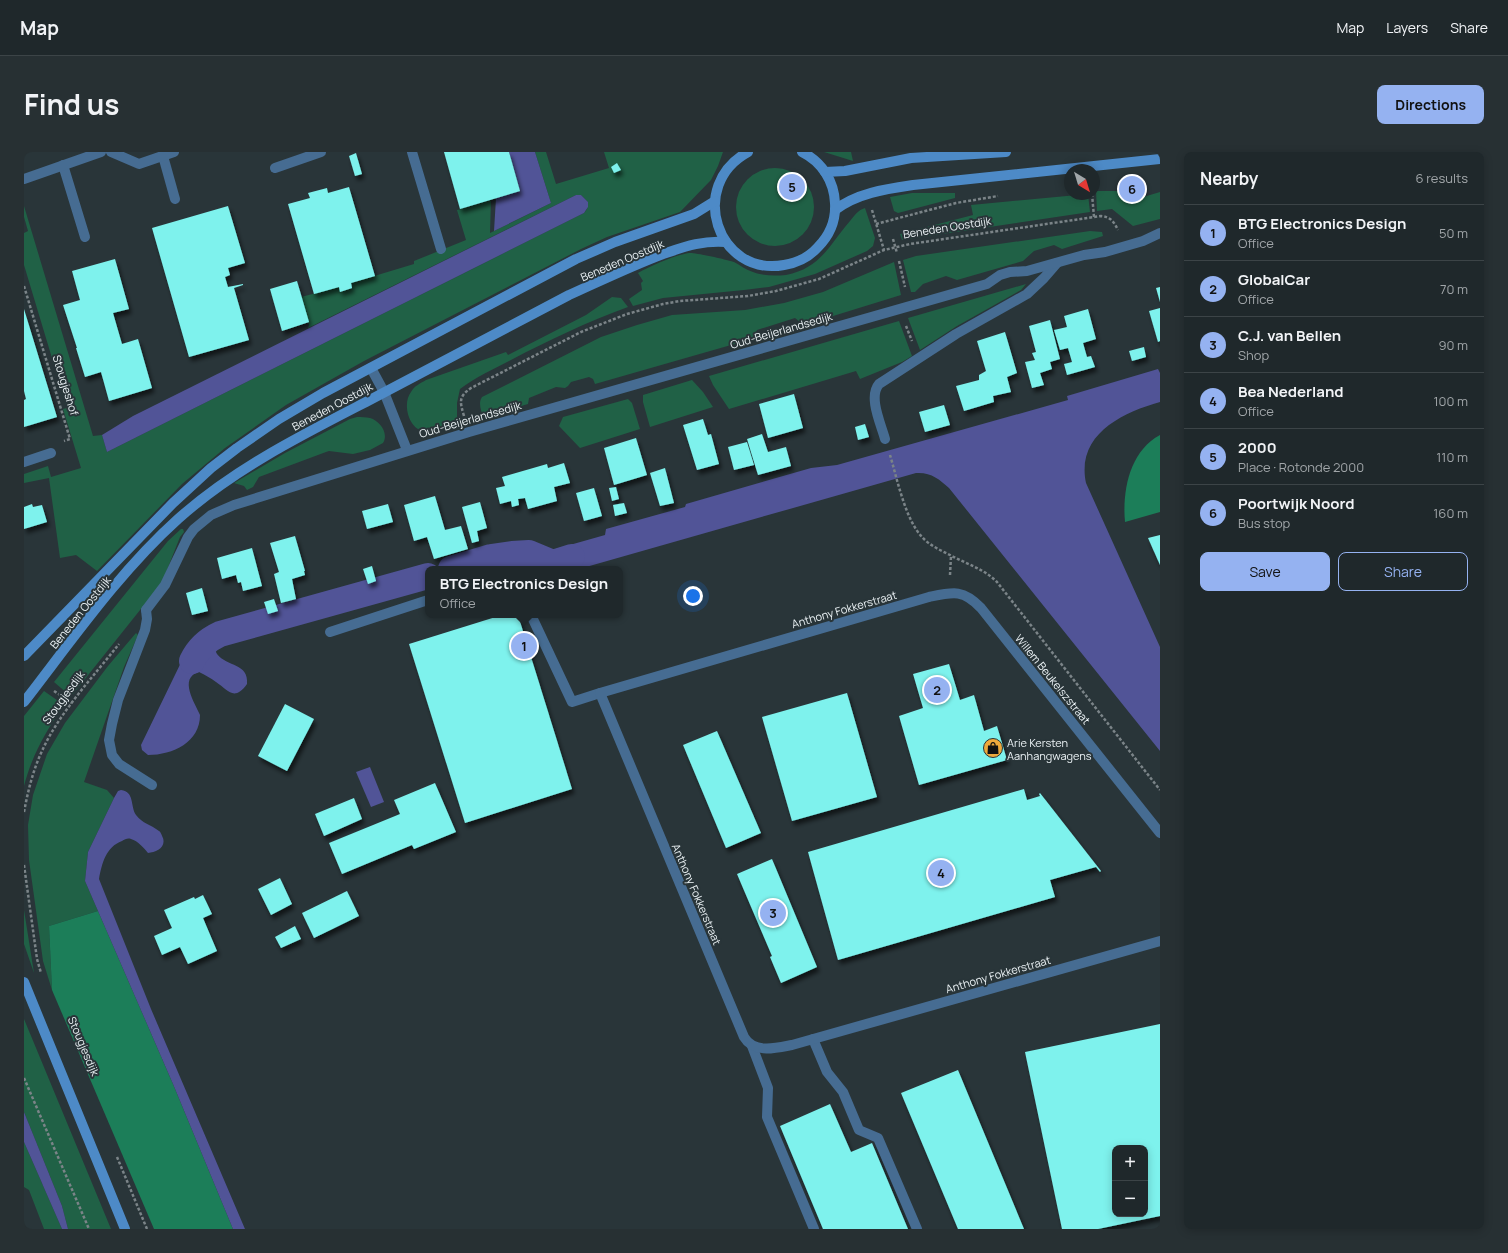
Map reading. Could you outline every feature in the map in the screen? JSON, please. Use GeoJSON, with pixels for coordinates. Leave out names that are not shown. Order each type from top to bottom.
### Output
{"type":"FeatureCollection","features":[{"type":"Feature","properties":{"kind":"main road"},"geometry":{"type":"LineString","coordinates":[[744,153],[735,160],[723,175],[718,186],[715,201],[717,222],[720,232],[726,242],[737,253],[757,264],[772,266],[788,265],[809,256],[820,245],[832,225],[835,210],[834,192],[831,184],[825,172],[816,161],[802,152]]}},
{"type":"Feature","properties":{"kind":"main road"},"geometry":{"type":"LineString","coordinates":[[825,172],[845,171],[911,158],[1006,152]]}},
{"type":"Feature","properties":{"kind":"main road"},"geometry":{"type":"LineString","coordinates":[[835,210],[844,203],[859,197],[913,185],[1160,159]]}},
{"type":"Feature","properties":{"kind":"main road","name":"Beneden Oostdijk"},"geometry":{"type":"LineString","coordinates":[[24,656],[159,517],[211,468],[237,448],[280,419],[371,368],[583,256],[615,242],[694,214],[715,201]]}},
{"type":"Feature","properties":{"kind":"main road","name":"Beneden Oostdijk"},"geometry":{"type":"LineString","coordinates":[[24,702],[75,636],[128,572],[179,518],[244,468],[384,392],[569,295],[652,258],[696,243],[714,241],[726,242]]}},
{"type":"Feature","properties":{"kind":"main road"},"geometry":{"type":"LineString","coordinates":[[25,982],[125,1229]]}},
{"type":"Feature","properties":{"kind":"street"},"geometry":{"type":"LineString","coordinates":[[24,179],[101,152]]}},
{"type":"Feature","properties":{"kind":"street"},"geometry":{"type":"LineString","coordinates":[[111,152],[139,164],[174,152]]}},
{"type":"Feature","properties":{"kind":"street"},"geometry":{"type":"LineString","coordinates":[[275,168],[322,152]]}},
{"type":"Feature","properties":{"kind":"street"},"geometry":{"type":"LineString","coordinates":[[412,152],[441,249]]}},
{"type":"Feature","properties":{"kind":"street"},"geometry":{"type":"LineString","coordinates":[[163,156],[175,198]]}},
{"type":"Feature","properties":{"kind":"street"},"geometry":{"type":"LineString","coordinates":[[63,165],[84,237]]}},
{"type":"Feature","properties":{"kind":"street","name":"Oud-Beijerlandsedijk"},"geometry":{"type":"LineString","coordinates":[[152,785],[120,764],[112,754],[109,740],[112,724],[118,700],[146,630],[146,610],[165,585],[188,537],[194,529],[212,515],[246,501],[407,450],[987,284],[1000,275],[1010,272],[1027,271],[1084,255],[1105,252],[1143,241],[1160,233]]}},
{"type":"Feature","properties":{"kind":"street"},"geometry":{"type":"LineString","coordinates":[[885,439],[875,405],[874,394],[879,384],[956,334],[1027,294],[1044,278],[1057,262]]}},
{"type":"Feature","properties":{"kind":"street"},"geometry":{"type":"LineString","coordinates":[[371,368],[384,392],[407,450]]}},
{"type":"Feature","properties":{"kind":"street"},"geometry":{"type":"LineString","coordinates":[[24,462],[51,453]]}},
{"type":"Feature","properties":{"kind":"street","name":"Anthony Fokkerstraat"},"geometry":{"type":"LineString","coordinates":[[948,593],[929,597],[600,693],[744,1037],[752,1046],[776,1048],[813,1039],[1160,941]]}},
{"type":"Feature","properties":{"kind":"street","name":"Willem Beukelszstraat"},"geometry":{"type":"LineString","coordinates":[[948,593],[958,593],[966,596],[981,608],[1160,833]]}},
{"type":"Feature","properties":{"kind":"street"},"geometry":{"type":"LineString","coordinates":[[330,632],[425,601]]}},
{"type":"Feature","properties":{"kind":"street"},"geometry":{"type":"LineString","coordinates":[[532,618],[572,702],[600,693]]}},
{"type":"Feature","properties":{"kind":"street"},"geometry":{"type":"LineString","coordinates":[[813,1039],[827,1072],[843,1092],[859,1130],[878,1138],[917,1229]]}},
{"type":"Feature","properties":{"kind":"street"},"geometry":{"type":"LineString","coordinates":[[752,1046],[768,1088],[767,1117],[814,1229]]}},
{"type":"Feature","properties":{"kind":"path"},"geometry":{"type":"LineString","coordinates":[[876,224],[956,203],[1005,195]]}},
{"type":"Feature","properties":{"kind":"path"},"geometry":{"type":"LineString","coordinates":[[1093,200],[1094,217]]}},
{"type":"Feature","properties":{"kind":"path"},"geometry":{"type":"LineString","coordinates":[[872,209],[884,250]]}},
{"type":"Feature","properties":{"kind":"path","name":"Beneden Oostdijk"},"geometry":{"type":"LineString","coordinates":[[469,432],[461,405],[462,397],[465,393],[481,383],[594,326],[627,314],[663,304],[748,296],[797,286],[819,279],[884,250],[1094,217],[1105,216],[1112,220],[1120,234],[1123,247]]}},
{"type":"Feature","properties":{"kind":"path"},"geometry":{"type":"LineString","coordinates":[[893,239],[897,253]]}},
{"type":"Feature","properties":{"kind":"path"},"geometry":{"type":"LineString","coordinates":[[899,261],[905,287]]}},
{"type":"Feature","properties":{"kind":"path","name":"Stougjeshof"},"geometry":{"type":"LineString","coordinates":[[24,286],[70,439],[55,444],[51,453]]}},
{"type":"Feature","properties":{"kind":"path"},"geometry":{"type":"LineString","coordinates":[[905,325],[913,344]]}},
{"type":"Feature","properties":{"kind":"path","name":"Willem Beukelszstraat"},"geometry":{"type":"LineString","coordinates":[[885,439],[912,522],[918,532],[928,542],[951,556],[982,569],[997,582],[1160,790]]}},
{"type":"Feature","properties":{"kind":"path","name":"Stougjesdijk"},"geometry":{"type":"LineString","coordinates":[[24,812],[34,769],[42,749],[72,703],[122,641]]}},
{"type":"Feature","properties":{"kind":"path"},"geometry":{"type":"LineString","coordinates":[[24,865],[37,959],[42,975]]}},
{"type":"Feature","properties":{"kind":"path"},"geometry":{"type":"LineString","coordinates":[[24,1078],[89,1229]]}},
{"type":"Feature","properties":{"kind":"path"},"geometry":{"type":"LineString","coordinates":[[116,1155],[147,1229]]}},
{"type":"Feature","properties":{"kind":"green space"},"geometry":{"type":"Polygon","coordinates":[[[535,152],[546,152],[556,184],[609,168],[604,152],[723,152],[711,180],[680,212],[607,237],[581,249],[364,361],[286,405],[225,448],[182,484],[97,571],[76,555],[60,558],[49,478],[24,483],[24,474],[48,466],[51,477],[81,468],[63,409],[67,408],[24,265],[24,233],[28,231],[24,217],[24,206],[93,436],[102,435],[107,452],[584,213],[587,209],[588,202],[581,195],[576,195],[308,328],[309,325],[301,297],[339,287],[341,292],[352,288],[351,283],[414,264],[414,261],[466,240],[457,210],[491,200],[490,233],[551,203],[535,152]]]}},
{"type":"Feature","properties":{"kind":"green space"},"geometry":{"type":"Polygon","coordinates":[[[824,152],[851,152],[853,161],[824,152]]]}},
{"type":"Feature","properties":{"kind":"green space"},"geometry":{"type":"Polygon","coordinates":[[[775,168],[790,171],[803,179],[811,192],[814,207],[811,222],[803,235],[790,243],[775,246],[760,243],[747,235],[739,222],[736,207],[739,192],[747,179],[760,171],[775,168]]]}},
{"type":"Feature","properties":{"kind":"green space"},"geometry":{"type":"Polygon","coordinates":[[[1100,191],[1128,191],[1140,198],[1160,192],[1160,219],[1133,226],[1112,209],[1097,211],[1096,200],[1100,200],[1100,191]]]}},
{"type":"Feature","properties":{"kind":"green space"},"geometry":{"type":"Polygon","coordinates":[[[912,193],[955,193],[955,198],[898,213],[894,211],[890,197],[912,193]]]}},
{"type":"Feature","properties":{"kind":"green space"},"geometry":{"type":"Polygon","coordinates":[[[1064,196],[1064,200],[1089,200],[1090,212],[902,240],[900,234],[973,215],[971,205],[1064,196]]]}},
{"type":"Feature","properties":{"kind":"green space"},"geometry":{"type":"Polygon","coordinates":[[[865,208],[875,238],[873,246],[867,251],[815,274],[769,287],[663,298],[633,306],[629,299],[642,290],[641,283],[643,281],[638,273],[663,261],[689,253],[734,262],[748,270],[761,274],[786,275],[798,272],[816,261],[830,247],[855,215],[860,210],[865,208]]]}},
{"type":"Feature","properties":{"kind":"green space"},"geometry":{"type":"Polygon","coordinates":[[[1090,231],[1102,232],[1103,236],[1062,249],[1054,245],[1034,251],[1023,261],[957,280],[946,276],[923,284],[915,292],[911,292],[903,260],[916,256],[1090,231]]]}},
{"type":"Feature","properties":{"kind":"green space"},"geometry":{"type":"Polygon","coordinates":[[[894,262],[901,295],[804,325],[795,318],[757,330],[752,339],[595,384],[593,379],[589,377],[571,382],[565,388],[556,387],[529,398],[528,404],[483,417],[480,404],[482,397],[601,337],[672,315],[745,310],[784,303],[823,292],[894,262]]]}},
{"type":"Feature","properties":{"kind":"green space"},"geometry":{"type":"Polygon","coordinates":[[[1026,284],[1021,290],[957,326],[920,350],[908,318],[1026,284]]]}},
{"type":"Feature","properties":{"kind":"green space"},"geometry":{"type":"Polygon","coordinates":[[[612,297],[621,298],[628,307],[583,325],[540,345],[485,373],[460,389],[457,403],[457,422],[454,425],[436,431],[423,431],[417,428],[409,418],[407,411],[408,398],[416,386],[426,380],[506,352],[508,355],[586,315],[612,297]]]}},
{"type":"Feature","properties":{"kind":"green space"},"geometry":{"type":"Polygon","coordinates":[[[899,321],[912,356],[902,362],[860,379],[856,371],[729,409],[713,385],[709,376],[899,321]]]}},
{"type":"Feature","properties":{"kind":"green space"},"geometry":{"type":"Polygon","coordinates":[[[692,380],[703,392],[713,407],[650,427],[643,402],[643,395],[692,380]]]}},
{"type":"Feature","properties":{"kind":"green space"},"geometry":{"type":"Polygon","coordinates":[[[628,399],[632,403],[640,429],[580,448],[559,426],[563,417],[628,399]]]}},
{"type":"Feature","properties":{"kind":"green space"},"geometry":{"type":"Polygon","coordinates":[[[357,417],[370,418],[380,425],[385,435],[383,443],[370,450],[353,454],[329,451],[326,452],[259,477],[253,487],[247,490],[244,486],[234,483],[285,453],[350,419],[357,417]]]}},
{"type":"Feature","properties":{"kind":"green space"},"geometry":{"type":"Polygon","coordinates":[[[1160,435],[1160,512],[1125,522],[1125,497],[1130,472],[1141,451],[1160,435]]]}},
{"type":"Feature","properties":{"kind":"green space"},"geometry":{"type":"Polygon","coordinates":[[[181,529],[183,529],[184,532],[180,537],[163,580],[73,694],[68,694],[54,682],[168,541],[181,529]]]}},
{"type":"Feature","properties":{"kind":"green space"},"geometry":{"type":"Polygon","coordinates":[[[136,633],[138,635],[124,667],[84,782],[107,790],[114,798],[88,852],[85,881],[98,911],[49,926],[52,990],[43,961],[29,860],[28,825],[33,795],[47,754],[65,723],[108,666],[136,633]]]}},
{"type":"Feature","properties":{"kind":"green space"},"geometry":{"type":"Polygon","coordinates":[[[44,691],[64,705],[40,744],[31,764],[24,786],[24,716],[44,691]]]}},
{"type":"Feature","properties":{"kind":"green space"},"geometry":{"type":"Polygon","coordinates":[[[24,910],[34,973],[24,944],[24,910]]]}},
{"type":"Feature","properties":{"kind":"green space"},"geometry":{"type":"Polygon","coordinates":[[[98,911],[173,1084],[233,1229],[154,1229],[52,990],[49,926],[98,911]]]}},
{"type":"Feature","properties":{"kind":"green space"},"geometry":{"type":"Polygon","coordinates":[[[24,1019],[111,1229],[68,1229],[62,1206],[24,1112],[24,1019]]]}},
{"type":"Feature","properties":{"kind":"green space"},"geometry":{"type":"Polygon","coordinates":[[[24,1142],[62,1229],[44,1229],[29,1190],[24,1187],[24,1142]]]}},
{"type":"Feature","properties":{"kind":"water"},"geometry":{"type":"Polygon","coordinates":[[[509,152],[535,152],[551,203],[494,231],[496,198],[520,191],[509,152]]]}},
{"type":"Feature","properties":{"kind":"water"},"geometry":{"type":"Polygon","coordinates":[[[576,195],[581,195],[588,202],[588,207],[584,213],[107,452],[102,435],[133,416],[576,195]]]}},
{"type":"Feature","properties":{"kind":"water"},"geometry":{"type":"Polygon","coordinates":[[[1158,369],[1160,373],[1160,402],[1131,413],[1117,420],[1105,429],[1095,439],[1088,452],[1085,466],[1086,483],[1160,647],[1160,751],[949,488],[938,479],[930,475],[916,473],[590,566],[542,566],[538,554],[605,535],[606,529],[685,507],[686,504],[811,468],[837,465],[1068,400],[1067,396],[1158,369]]]}},
{"type":"Feature","properties":{"kind":"water"},"geometry":{"type":"Polygon","coordinates":[[[215,632],[217,654],[221,658],[245,672],[247,684],[238,692],[231,693],[212,679],[199,672],[193,675],[189,685],[190,691],[200,715],[199,724],[195,733],[190,740],[183,745],[167,753],[148,755],[142,750],[141,745],[189,646],[197,638],[215,632]]]}},
{"type":"Feature","properties":{"kind":"water"},"geometry":{"type":"Polygon","coordinates":[[[370,767],[384,802],[371,807],[356,772],[370,767]]]}},
{"type":"Feature","properties":{"kind":"water"},"geometry":{"type":"Polygon","coordinates":[[[121,790],[128,793],[130,796],[136,815],[160,832],[164,841],[160,849],[148,853],[134,840],[125,839],[108,851],[99,879],[151,1009],[245,1229],[233,1229],[173,1084],[85,881],[88,852],[114,798],[118,791],[121,790]]]}},
{"type":"Feature","properties":{"kind":"water"},"geometry":{"type":"Polygon","coordinates":[[[24,1112],[62,1206],[68,1229],[62,1229],[24,1142],[24,1112]]]}},
{"type":"Feature","properties":{"kind":"building"},"geometry":{"type":"Polygon","coordinates":[[[444,152],[509,152],[520,191],[460,209],[444,152]]]}},
{"type":"Feature","properties":{"kind":"building"},"geometry":{"type":"Polygon","coordinates":[[[356,153],[362,174],[355,176],[349,156],[356,153]]]}},
{"type":"Feature","properties":{"kind":"building"},"geometry":{"type":"Polygon","coordinates":[[[617,163],[621,170],[614,173],[611,167],[617,163]]]}},
{"type":"Feature","properties":{"kind":"building"},"geometry":{"type":"Polygon","coordinates":[[[349,187],[375,276],[351,283],[352,288],[340,292],[339,287],[314,294],[288,204],[310,198],[308,193],[327,188],[328,193],[349,187]]]}},
{"type":"Feature","properties":{"kind":"building"},"geometry":{"type":"Polygon","coordinates":[[[228,206],[245,263],[228,268],[230,275],[225,277],[228,287],[243,284],[234,288],[249,340],[189,357],[152,228],[228,206]]]}},
{"type":"Feature","properties":{"kind":"building"},"geometry":{"type":"Polygon","coordinates":[[[115,259],[129,309],[113,313],[122,344],[138,339],[152,388],[109,401],[101,372],[85,377],[63,305],[80,300],[72,271],[115,259]]]}},
{"type":"Feature","properties":{"kind":"building"},"geometry":{"type":"Polygon","coordinates":[[[297,281],[309,322],[282,331],[270,289],[297,281]]]}},
{"type":"Feature","properties":{"kind":"building"},"geometry":{"type":"Polygon","coordinates":[[[1160,287],[1160,302],[1156,288],[1160,287]]]}},
{"type":"Feature","properties":{"kind":"building"},"geometry":{"type":"Polygon","coordinates":[[[1160,308],[1160,341],[1158,342],[1149,311],[1160,308]]]}},
{"type":"Feature","properties":{"kind":"building"},"geometry":{"type":"Polygon","coordinates":[[[24,309],[57,417],[24,427],[24,400],[26,399],[24,391],[24,309]]]}},
{"type":"Feature","properties":{"kind":"building"},"geometry":{"type":"Polygon","coordinates":[[[1088,309],[1096,339],[1083,343],[1087,357],[1091,356],[1095,367],[1067,375],[1064,364],[1072,362],[1068,348],[1060,350],[1054,330],[1067,327],[1064,316],[1088,309]]]}},
{"type":"Feature","properties":{"kind":"building"},"geometry":{"type":"Polygon","coordinates":[[[1050,320],[1060,359],[1050,362],[1052,369],[1040,373],[1044,385],[1032,388],[1025,362],[1035,360],[1032,353],[1036,352],[1029,326],[1050,320]]]}},
{"type":"Feature","properties":{"kind":"building"},"geometry":{"type":"Polygon","coordinates":[[[1005,332],[1017,373],[1007,377],[1011,392],[993,396],[994,402],[964,411],[956,386],[979,380],[979,375],[986,371],[977,341],[1005,332]]]}},
{"type":"Feature","properties":{"kind":"building"},"geometry":{"type":"Polygon","coordinates":[[[1144,347],[1146,357],[1132,361],[1129,351],[1144,347]]]}},
{"type":"Feature","properties":{"kind":"building"},"geometry":{"type":"Polygon","coordinates":[[[794,394],[803,428],[768,438],[759,404],[794,394]]]}},
{"type":"Feature","properties":{"kind":"building"},"geometry":{"type":"Polygon","coordinates":[[[944,405],[950,425],[925,432],[919,412],[944,405]]]}},
{"type":"Feature","properties":{"kind":"building"},"geometry":{"type":"Polygon","coordinates":[[[703,419],[708,435],[711,434],[719,464],[697,470],[683,425],[703,419]]]}},
{"type":"Feature","properties":{"kind":"building"},"geometry":{"type":"Polygon","coordinates":[[[865,424],[869,437],[858,440],[855,427],[865,424]]]}},
{"type":"Feature","properties":{"kind":"building"},"geometry":{"type":"Polygon","coordinates":[[[762,434],[768,452],[786,447],[791,466],[758,475],[747,439],[762,434]]]}},
{"type":"Feature","properties":{"kind":"building"},"geometry":{"type":"Polygon","coordinates":[[[636,438],[647,475],[614,485],[604,448],[636,438]]]}},
{"type":"Feature","properties":{"kind":"building"},"geometry":{"type":"Polygon","coordinates":[[[747,442],[754,465],[734,470],[728,447],[747,442]]]}},
{"type":"Feature","properties":{"kind":"building"},"geometry":{"type":"Polygon","coordinates":[[[564,463],[570,483],[554,487],[557,501],[528,509],[525,498],[518,499],[519,505],[512,507],[511,501],[500,504],[496,488],[505,486],[502,477],[547,464],[548,468],[564,463]]]}},
{"type":"Feature","properties":{"kind":"building"},"geometry":{"type":"Polygon","coordinates":[[[665,468],[674,503],[660,506],[650,473],[665,468]]]}},
{"type":"Feature","properties":{"kind":"building"},"geometry":{"type":"Polygon","coordinates":[[[616,487],[619,499],[612,501],[609,488],[616,487]]]}},
{"type":"Feature","properties":{"kind":"building"},"geometry":{"type":"Polygon","coordinates":[[[594,488],[602,516],[584,521],[576,493],[594,488]]]}},
{"type":"Feature","properties":{"kind":"building"},"geometry":{"type":"Polygon","coordinates":[[[435,496],[445,530],[461,526],[468,549],[434,559],[427,537],[414,541],[404,505],[435,496]]]}},
{"type":"Feature","properties":{"kind":"building"},"geometry":{"type":"Polygon","coordinates":[[[480,502],[487,528],[477,531],[479,541],[472,543],[462,507],[480,502]]]}},
{"type":"Feature","properties":{"kind":"building"},"geometry":{"type":"Polygon","coordinates":[[[624,503],[627,513],[615,516],[613,505],[624,503]]]}},
{"type":"Feature","properties":{"kind":"building"},"geometry":{"type":"Polygon","coordinates":[[[32,504],[33,507],[42,505],[47,522],[24,529],[24,507],[32,504]]]}},
{"type":"Feature","properties":{"kind":"building"},"geometry":{"type":"Polygon","coordinates":[[[388,504],[393,522],[367,529],[362,511],[388,504]]]}},
{"type":"Feature","properties":{"kind":"building"},"geometry":{"type":"Polygon","coordinates":[[[1160,535],[1160,565],[1148,538],[1160,535]]]}},
{"type":"Feature","properties":{"kind":"building"},"geometry":{"type":"Polygon","coordinates":[[[295,536],[305,575],[292,579],[296,599],[281,603],[274,574],[279,572],[270,543],[295,536]]]}},
{"type":"Feature","properties":{"kind":"building"},"geometry":{"type":"Polygon","coordinates":[[[252,548],[262,586],[243,591],[241,582],[238,583],[236,575],[222,579],[217,558],[252,548]]]}},
{"type":"Feature","properties":{"kind":"building"},"geometry":{"type":"Polygon","coordinates":[[[372,566],[376,581],[368,584],[363,569],[372,566]]]}},
{"type":"Feature","properties":{"kind":"building"},"geometry":{"type":"Polygon","coordinates":[[[202,588],[208,611],[192,615],[186,593],[202,588]]]}},
{"type":"Feature","properties":{"kind":"building"},"geometry":{"type":"Polygon","coordinates":[[[274,599],[278,611],[268,614],[264,602],[274,599]]]}},
{"type":"Feature","properties":{"kind":"building"},"geometry":{"type":"Polygon","coordinates":[[[492,618],[519,618],[572,789],[465,823],[409,644],[492,618]]]}},
{"type":"Feature","properties":{"kind":"building"},"geometry":{"type":"Polygon","coordinates":[[[949,664],[960,700],[974,695],[984,731],[997,726],[1007,760],[919,785],[899,716],[923,708],[913,674],[949,664]]]}},
{"type":"Feature","properties":{"kind":"building"},"geometry":{"type":"Polygon","coordinates":[[[847,693],[877,797],[792,821],[762,717],[847,693]]]}},
{"type":"Feature","properties":{"kind":"building"},"geometry":{"type":"Polygon","coordinates":[[[285,704],[314,719],[287,771],[258,756],[285,704]]]}},
{"type":"Feature","properties":{"kind":"building"},"geometry":{"type":"Polygon","coordinates":[[[717,731],[761,833],[726,848],[683,745],[717,731]]]}},
{"type":"Feature","properties":{"kind":"building"},"geometry":{"type":"Polygon","coordinates":[[[435,783],[456,832],[414,849],[412,845],[342,874],[329,843],[400,814],[394,800],[435,783]]]}},
{"type":"Feature","properties":{"kind":"building"},"geometry":{"type":"Polygon","coordinates":[[[1024,789],[1027,800],[1040,796],[1040,793],[1101,871],[1100,872],[1096,867],[1050,880],[1055,897],[838,960],[808,852],[1024,789]]]}},
{"type":"Feature","properties":{"kind":"building"},"geometry":{"type":"Polygon","coordinates":[[[354,798],[362,819],[324,836],[315,814],[354,798]]]}},
{"type":"Feature","properties":{"kind":"building"},"geometry":{"type":"Polygon","coordinates":[[[772,859],[817,967],[781,983],[770,957],[772,956],[737,874],[772,859]]]}},
{"type":"Feature","properties":{"kind":"building"},"geometry":{"type":"Polygon","coordinates":[[[280,878],[292,904],[271,915],[258,889],[280,878]]]}},
{"type":"Feature","properties":{"kind":"building"},"geometry":{"type":"Polygon","coordinates":[[[347,891],[359,916],[314,938],[302,913],[347,891]]]}},
{"type":"Feature","properties":{"kind":"building"},"geometry":{"type":"Polygon","coordinates":[[[203,895],[212,914],[203,918],[217,951],[188,964],[180,947],[162,955],[154,936],[172,928],[164,910],[194,897],[195,899],[203,895]]]}},
{"type":"Feature","properties":{"kind":"building"},"geometry":{"type":"Polygon","coordinates":[[[295,926],[301,939],[281,948],[275,937],[295,926]]]}},
{"type":"Feature","properties":{"kind":"building"},"geometry":{"type":"Polygon","coordinates":[[[1160,1024],[1160,1216],[1098,1229],[1062,1229],[1025,1052],[1160,1024]]]}},
{"type":"Feature","properties":{"kind":"building"},"geometry":{"type":"Polygon","coordinates":[[[958,1070],[1024,1229],[958,1229],[901,1093],[958,1070]]]}},
{"type":"Feature","properties":{"kind":"building"},"geometry":{"type":"Polygon","coordinates":[[[830,1104],[851,1152],[872,1143],[908,1229],[823,1229],[780,1126],[830,1104]]]}},
{"type":"Feature","properties":{"kind":"waterway"},"geometry":{"type":"LineString","coordinates":[[461,566],[491,557],[512,554],[529,553],[553,563],[572,557]]}},
{"type":"Feature","properties":{"kind":"waterway"},"geometry":{"type":"LineString","coordinates":[[192,661],[203,645],[220,634],[425,577]]}},
{"type":"Feature","properties":{"kind":"place","name":"2000"},"geometry":{"type":"Point","coordinates":[792,187]}},
{"type":"Feature","properties":{"kind":"place","name":"Poortwijk Noord"},"geometry":{"type":"Point","coordinates":[1132,189]}},
{"type":"Feature","properties":{"kind":"place","name":"BTG Electronics Design"},"geometry":{"type":"Point","coordinates":[524,646]}},
{"type":"Feature","properties":{"kind":"place","name":"GlobalCar"},"geometry":{"type":"Point","coordinates":[937,690]}},
{"type":"Feature","properties":{"kind":"place","name":"Arie Kersten Aanhangwagens"},"geometry":{"type":"Point","coordinates":[993,748]}},
{"type":"Feature","properties":{"kind":"place","name":"Bea Nederland"},"geometry":{"type":"Point","coordinates":[941,873]}},
{"type":"Feature","properties":{"kind":"place","name":"C.J. van Bellen"},"geometry":{"type":"Point","coordinates":[773,913]}}]}
